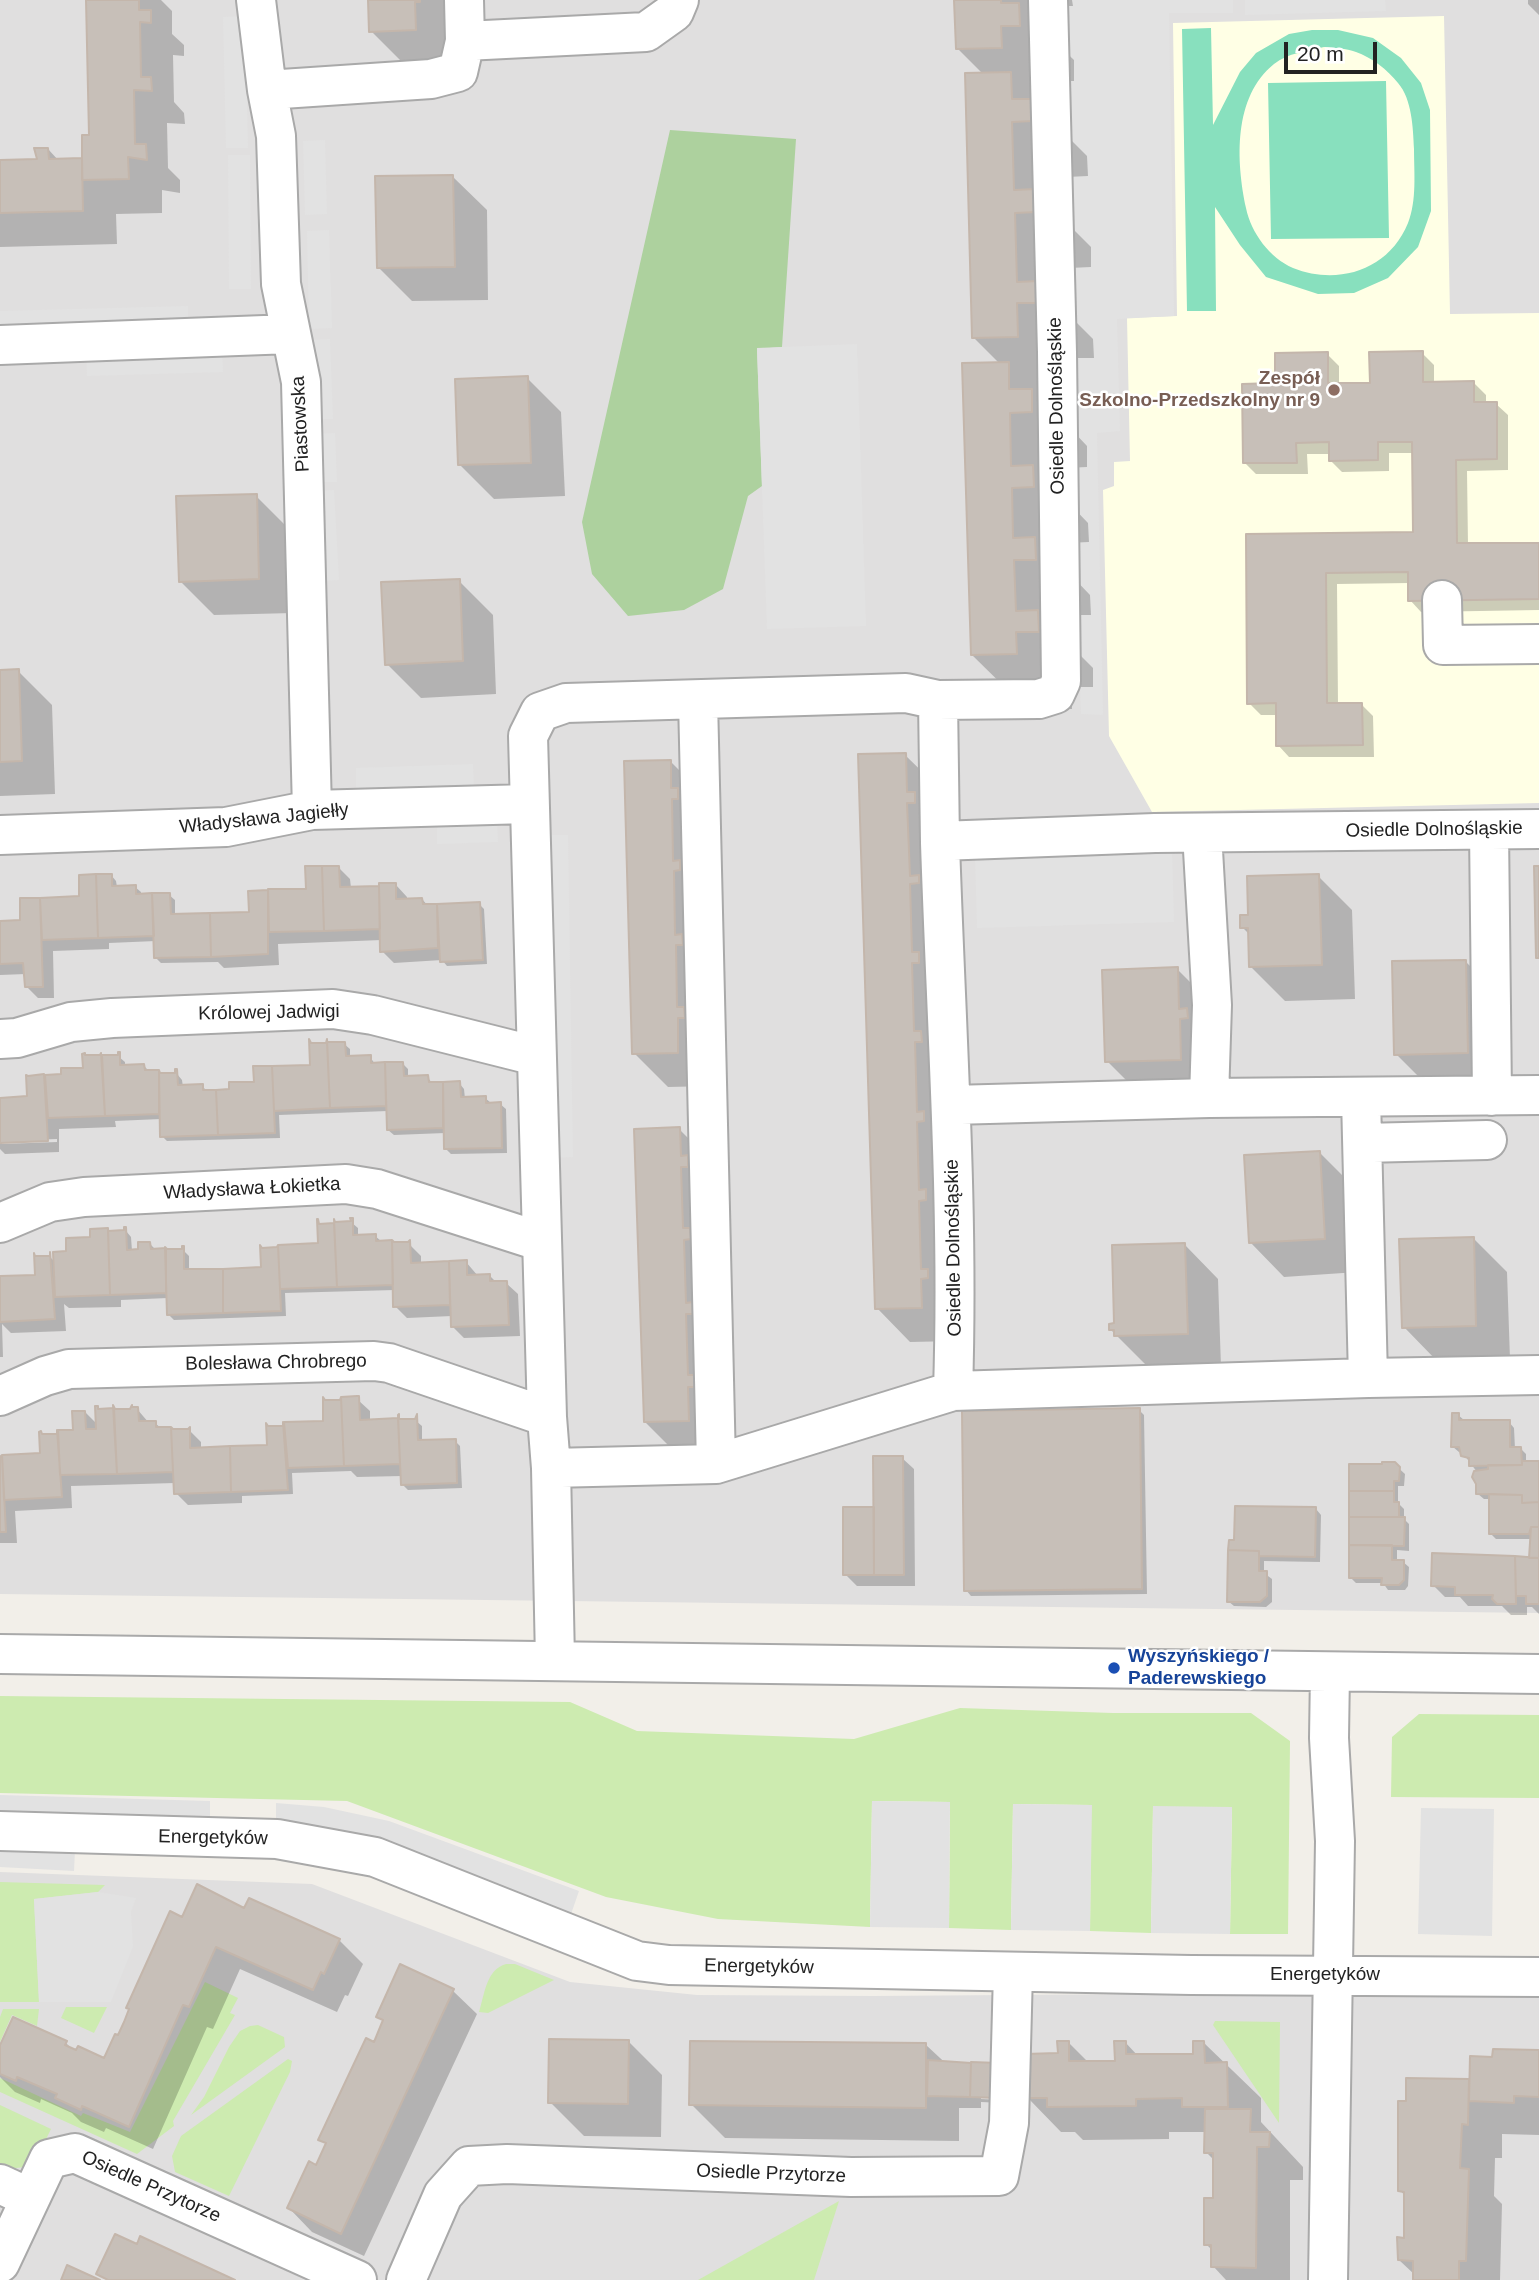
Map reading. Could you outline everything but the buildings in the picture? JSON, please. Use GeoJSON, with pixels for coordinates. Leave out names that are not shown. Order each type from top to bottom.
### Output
{"type":"FeatureCollection","features":[{"type":"Feature","properties":{"kind":"street","name":"Piastowska"},"geometry":{"type":"LineString","coordinates":[[256,0],[267,90],[276,136],[281,284],[301,382],[312,810]]}},
{"type":"Feature","properties":{"kind":"street"},"geometry":{"type":"LineString","coordinates":[[267,90],[431,79],[458,72],[465,41],[464,0]]}},
{"type":"Feature","properties":{"kind":"street"},"geometry":{"type":"LineString","coordinates":[[465,41],[646,32],[674,12],[679,0]]}},
{"type":"Feature","properties":{"kind":"street","name":"Osiedle Dolnośląskie"},"geometry":{"type":"LineString","coordinates":[[555,1660],[527,736],[540,712],[566,703],[906,693],[938,700],[1040,699],[1055,694],[1061,681],[1057,352],[1048,0]]}},
{"type":"Feature","properties":{"kind":"street"},"geometry":{"type":"LineString","coordinates":[[0,345],[291,334]]}},
{"type":"Feature","properties":{"kind":"street"},"geometry":{"type":"LineString","coordinates":[[1442,600],[1443,645],[1539,644]]}},
{"type":"Feature","properties":{"kind":"street"},"geometry":{"type":"LineString","coordinates":[[698,700],[716,1464]]}},
{"type":"Feature","properties":{"kind":"street","name":"Osiedle Dolnośląskie"},"geometry":{"type":"LineString","coordinates":[[938,700],[940,841],[952,1105],[955,1332],[953,1391]]}},
{"type":"Feature","properties":{"kind":"street","name":"Władysława Jagiełły"},"geometry":{"type":"LineString","coordinates":[[0,835],[226,827],[312,810],[528,804]]}},
{"type":"Feature","properties":{"kind":"street","name":"Osiedle Dolnośląskie"},"geometry":{"type":"LineString","coordinates":[[940,841],[1202,833],[1539,829]]}},
{"type":"Feature","properties":{"kind":"street"},"geometry":{"type":"LineString","coordinates":[[1489,830],[1492,1097]]}},
{"type":"Feature","properties":{"kind":"street"},"geometry":{"type":"LineString","coordinates":[[1202,833],[1212,1005],[1209,1098]]}},
{"type":"Feature","properties":{"kind":"street","name":"Królowej Jadwigi"},"geometry":{"type":"LineString","coordinates":[[0,1040],[18,1038],[71,1022],[112,1018],[333,1009],[373,1015],[536,1056]]}},
{"type":"Feature","properties":{"kind":"street"},"geometry":{"type":"LineString","coordinates":[[952,1105],[1209,1098],[1539,1095]]}},
{"type":"Feature","properties":{"kind":"street"},"geometry":{"type":"LineString","coordinates":[[1361,1098],[1368,1378]]}},
{"type":"Feature","properties":{"kind":"street"},"geometry":{"type":"LineString","coordinates":[[1363,1143],[1487,1140]]}},
{"type":"Feature","properties":{"kind":"street","name":"Władysława Łokietka"},"geometry":{"type":"LineString","coordinates":[[0,1223],[50,1202],[84,1197],[346,1184],[377,1189],[542,1242]]}},
{"type":"Feature","properties":{"kind":"street","name":"Bolesława Chrobrego"},"geometry":{"type":"LineString","coordinates":[[0,1396],[45,1376],[69,1369],[374,1360],[547,1417]]}},
{"type":"Feature","properties":{"kind":"street"},"geometry":{"type":"LineString","coordinates":[[551,1468],[716,1464],[953,1391],[1368,1378],[1539,1376]]}},
{"type":"Feature","properties":{"kind":"street"},"geometry":{"type":"LineString","coordinates":[[0,1654],[1539,1674]]}},
{"type":"Feature","properties":{"kind":"street"},"geometry":{"type":"LineString","coordinates":[[1328,2280],[1335,1841],[1329,1738],[1330,1672]]}},
{"type":"Feature","properties":{"kind":"street","name":"Energetyków"},"geometry":{"type":"LineString","coordinates":[[0,1831],[277,1839],[374,1857],[637,1961],[669,1965],[1013,1972],[1539,1977]]}},
{"type":"Feature","properties":{"kind":"street","name":"Osiedle Przytorze"},"geometry":{"type":"LineString","coordinates":[[406,2280],[443,2195],[469,2166],[507,2164],[851,2177],[999,2176],[1009,2123],[1013,1972]]}},
{"type":"Feature","properties":{"kind":"street","name":"Osiedle Przytorze"},"geometry":{"type":"LineString","coordinates":[[0,2263],[15,2191],[49,2159],[75,2153],[357,2280]]}},
{"type":"Feature","properties":{"kind":"shaded area"},"geometry":{"type":"Polygon","coordinates":[[[0,0],[1539,0],[1539,1613],[0,1594],[0,0]]]}},
{"type":"Feature","properties":{"kind":"shaded area"},"geometry":{"type":"Polygon","coordinates":[[[1060,0],[1233,0],[1233,13],[1169,13],[1174,316],[1117,319],[1120,431],[1097,433],[1103,715],[1081,714],[1065,274],[1060,0]]]}},
{"type":"Feature","properties":{"kind":"shaded area"},"geometry":{"type":"Polygon","coordinates":[[[1245,0],[1385,0],[1386,11],[1245,15],[1245,0]]]}},
{"type":"Feature","properties":{"kind":"shaded area"},"geometry":{"type":"Polygon","coordinates":[[[245,16],[248,148],[226,148],[223,17],[245,16]]]}},
{"type":"Feature","properties":{"kind":"shaded area","name":"Zespół Szkolno-Przedszkolny nr 9"},"geometry":{"type":"Polygon","coordinates":[[[1444,16],[1450,314],[1539,313],[1539,803],[1152,812],[1109,736],[1103,490],[1114,486],[1114,462],[1130,461],[1127,318],[1177,316],[1173,23],[1444,16]]]}},
{"type":"Feature","properties":{"kind":"shaded area"},"geometry":{"type":"Polygon","coordinates":[[[325,140],[327,214],[305,215],[303,141],[325,140]]]}},
{"type":"Feature","properties":{"kind":"shaded area"},"geometry":{"type":"Polygon","coordinates":[[[228,155],[250,155],[251,289],[229,289],[228,155]]]}},
{"type":"Feature","properties":{"kind":"shaded area"},"geometry":{"type":"Polygon","coordinates":[[[329,230],[332,328],[309,329],[307,231],[329,230]]]}},
{"type":"Feature","properties":{"kind":"shaded area"},"geometry":{"type":"Polygon","coordinates":[[[188,306],[188,327],[0,332],[0,311],[188,306]]]}},
{"type":"Feature","properties":{"kind":"shaded area"},"geometry":{"type":"Polygon","coordinates":[[[330,339],[333,419],[312,419],[309,340],[330,339]]]}},
{"type":"Feature","properties":{"kind":"shaded area"},"geometry":{"type":"Polygon","coordinates":[[[857,344],[866,626],[767,629],[757,348],[857,344]]]}},
{"type":"Feature","properties":{"kind":"shaded area"},"geometry":{"type":"Polygon","coordinates":[[[222,349],[223,372],[87,376],[86,353],[222,349]]]}},
{"type":"Feature","properties":{"kind":"shaded area"},"geometry":{"type":"Polygon","coordinates":[[[335,433],[337,482],[315,482],[313,434],[335,433]]]}},
{"type":"Feature","properties":{"kind":"shaded area"},"geometry":{"type":"Polygon","coordinates":[[[334,490],[339,580],[320,581],[315,491],[334,490]]]}},
{"type":"Feature","properties":{"kind":"shaded area"},"geometry":{"type":"Polygon","coordinates":[[[473,764],[474,789],[356,793],[356,768],[473,764]]]}},
{"type":"Feature","properties":{"kind":"shaded area"},"geometry":{"type":"Polygon","coordinates":[[[497,820],[498,842],[437,844],[437,823],[497,820]]]}},
{"type":"Feature","properties":{"kind":"shaded area"},"geometry":{"type":"Polygon","coordinates":[[[543,835],[568,835],[573,1157],[549,1158],[543,835]]]}},
{"type":"Feature","properties":{"kind":"shaded area"},"geometry":{"type":"Polygon","coordinates":[[[1172,849],[1174,922],[977,928],[975,855],[1172,849]]]}},
{"type":"Feature","properties":{"kind":"shaded area"},"geometry":{"type":"Polygon","coordinates":[[[0,1795],[210,1801],[210,1823],[0,1817],[0,1795]]]}},
{"type":"Feature","properties":{"kind":"shaded area"},"geometry":{"type":"Polygon","coordinates":[[[872,1801],[950,1802],[949,1928],[870,1927],[872,1801]]]}},
{"type":"Feature","properties":{"kind":"shaded area"},"geometry":{"type":"Polygon","coordinates":[[[276,1803],[324,1807],[389,1821],[579,1891],[570,1917],[276,1827],[276,1803]]]}},
{"type":"Feature","properties":{"kind":"shaded area"},"geometry":{"type":"Polygon","coordinates":[[[1013,1804],[1092,1805],[1090,1931],[1011,1930],[1013,1804]]]}},
{"type":"Feature","properties":{"kind":"shaded area"},"geometry":{"type":"Polygon","coordinates":[[[1153,1806],[1232,1807],[1230,1934],[1151,1933],[1153,1806]]]}},
{"type":"Feature","properties":{"kind":"shaded area"},"geometry":{"type":"Polygon","coordinates":[[[1421,1808],[1494,1809],[1492,1936],[1418,1934],[1421,1808]]]}},
{"type":"Feature","properties":{"kind":"shaded area"},"geometry":{"type":"Polygon","coordinates":[[[0,1846],[75,1850],[74,1871],[0,1867],[0,1846]]]}},
{"type":"Feature","properties":{"kind":"shaded area"},"geometry":{"type":"Polygon","coordinates":[[[0,1872],[312,1884],[570,1982],[697,1995],[1539,1995],[1539,2280],[0,2280],[0,1872]]]}},
{"type":"Feature","properties":{"kind":"shaded area"},"geometry":{"type":"Polygon","coordinates":[[[98,1892],[136,1898],[131,1912],[133,1947],[111,2002],[39,2002],[34,1899],[98,1892]]]}},
{"type":"Feature","properties":{"kind":"green space"},"geometry":{"type":"Polygon","coordinates":[[[1211,28],[1213,125],[1240,72],[1256,53],[1289,34],[1312,30],[1338,30],[1373,38],[1401,58],[1421,83],[1430,110],[1431,211],[1418,247],[1388,278],[1354,293],[1318,294],[1266,277],[1240,245],[1215,207],[1216,311],[1187,311],[1182,29],[1211,28]],[[1324,47],[1285,57],[1261,78],[1244,112],[1240,170],[1246,208],[1252,227],[1263,244],[1277,258],[1293,268],[1327,275],[1360,270],[1375,263],[1399,239],[1408,223],[1413,205],[1414,149],[1409,105],[1398,83],[1379,64],[1367,57],[1348,50],[1324,47]]]}},
{"type":"Feature","properties":{"kind":"green space"},"geometry":{"type":"Polygon","coordinates":[[[1386,81],[1389,238],[1271,239],[1268,83],[1386,81]]]}},
{"type":"Feature","properties":{"kind":"green space"},"geometry":{"type":"Polygon","coordinates":[[[670,130],[796,139],[782,347],[757,349],[762,486],[748,496],[723,589],[684,610],[628,616],[592,574],[582,522],[670,130]]]}},
{"type":"Feature","properties":{"kind":"green space"},"geometry":{"type":"Polygon","coordinates":[[[0,1696],[570,1702],[637,1731],[854,1739],[960,1708],[1113,1713],[1251,1713],[1290,1741],[1288,1934],[1230,1934],[1232,1808],[1153,1807],[1151,1933],[1090,1931],[1091,1805],[1013,1804],[1011,1930],[949,1928],[950,1802],[872,1801],[870,1927],[718,1919],[606,1897],[347,1801],[0,1793],[0,1696]]]}},
{"type":"Feature","properties":{"kind":"green space"},"geometry":{"type":"Polygon","coordinates":[[[1419,1714],[1539,1715],[1539,1798],[1391,1797],[1392,1737],[1419,1714]]]}},
{"type":"Feature","properties":{"kind":"green space"},"geometry":{"type":"Polygon","coordinates":[[[0,1882],[105,1885],[98,1892],[34,1899],[39,2002],[0,2002],[0,1882]]]}},
{"type":"Feature","properties":{"kind":"green space"},"geometry":{"type":"Polygon","coordinates":[[[506,1964],[515,1964],[554,1980],[488,2013],[479,2012],[490,1977],[494,1971],[506,1964]]]}},
{"type":"Feature","properties":{"kind":"green space"},"geometry":{"type":"Polygon","coordinates":[[[205,1982],[238,1998],[230,2013],[235,2015],[173,2121],[174,2126],[137,2154],[0,2092],[0,2078],[81,2116],[83,2113],[130,2132],[205,1982]]]}},
{"type":"Feature","properties":{"kind":"green space"},"geometry":{"type":"Polygon","coordinates":[[[66,2007],[107,2007],[94,2033],[61,2018],[66,2007]]]}},
{"type":"Feature","properties":{"kind":"green space"},"geometry":{"type":"Polygon","coordinates":[[[3,2009],[39,2009],[37,2026],[12,2015],[0,2042],[0,2017],[3,2009]]]}},
{"type":"Feature","properties":{"kind":"green space"},"geometry":{"type":"Polygon","coordinates":[[[1215,2021],[1280,2022],[1279,2123],[1213,2025],[1215,2021]]]}},
{"type":"Feature","properties":{"kind":"green space"},"geometry":{"type":"Polygon","coordinates":[[[258,2025],[284,2037],[285,2047],[191,2115],[204,2097],[240,2031],[258,2025]]]}},
{"type":"Feature","properties":{"kind":"green space"},"geometry":{"type":"Polygon","coordinates":[[[288,2059],[292,2061],[290,2072],[229,2196],[175,2172],[172,2156],[181,2136],[288,2059]]]}},
{"type":"Feature","properties":{"kind":"green space"},"geometry":{"type":"Polygon","coordinates":[[[0,2105],[51,2129],[38,2155],[28,2165],[12,2168],[0,2166],[0,2105]]]}},
{"type":"Feature","properties":{"kind":"green space"},"geometry":{"type":"Polygon","coordinates":[[[839,2201],[814,2280],[698,2280],[839,2201]]]}},
{"type":"Feature","properties":{"kind":"place","name":"Zespół Szkolno-Przedszkolny nr 9"},"geometry":{"type":"Point","coordinates":[1334,390]}},
{"type":"Feature","properties":{"kind":"place","name":"Wyszyńskiego / Paderewskiego"},"geometry":{"type":"Point","coordinates":[1114,1668]}}]}
